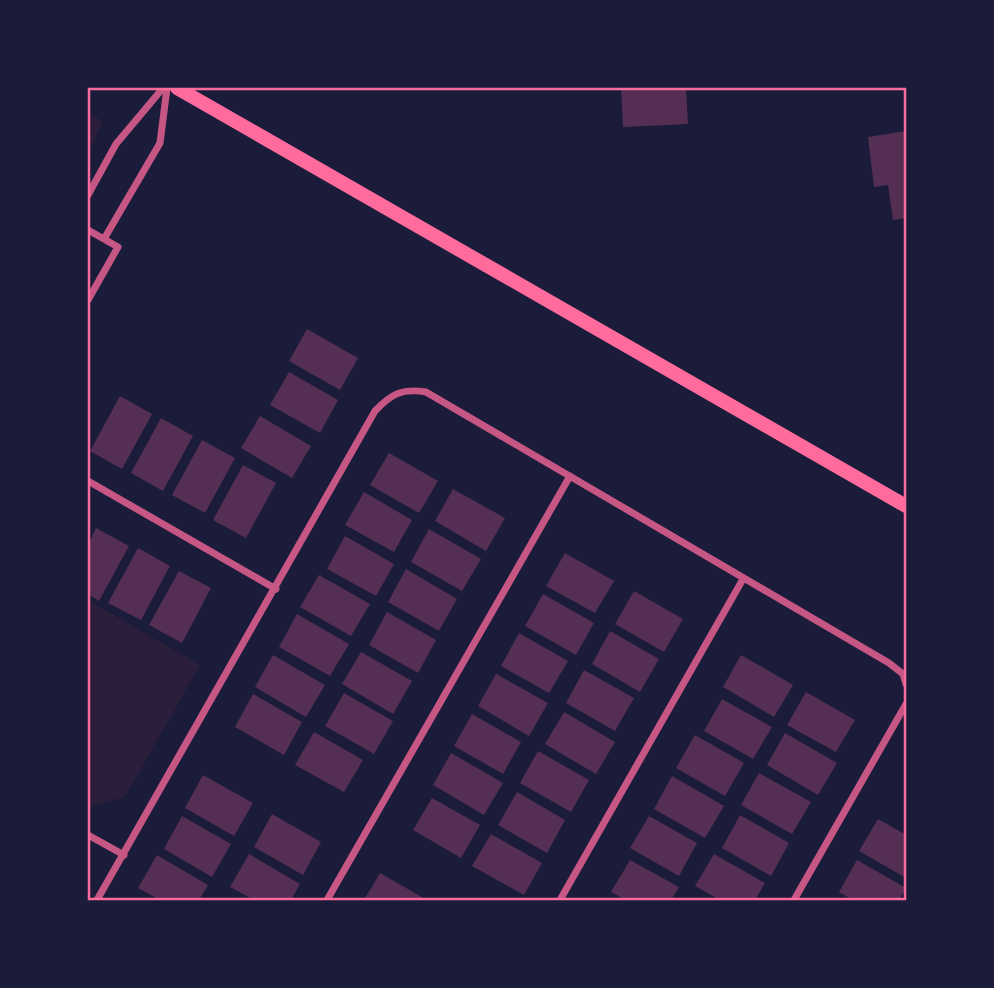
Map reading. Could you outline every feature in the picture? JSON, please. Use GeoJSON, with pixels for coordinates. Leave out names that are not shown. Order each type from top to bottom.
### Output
{"type":"FeatureCollection","features":[{"type":"Feature","properties":{"kind":"main road"},"geometry":{"type":"LineString","coordinates":[[177,88],[906,506]]}},
{"type":"Feature","properties":{"kind":"street"},"geometry":{"type":"LineString","coordinates":[[88,195],[116,144],[165,88]]}},
{"type":"Feature","properties":{"kind":"street"},"geometry":{"type":"LineString","coordinates":[[104,239],[160,143],[165,88]]}},
{"type":"Feature","properties":{"kind":"street"},"geometry":{"type":"LineString","coordinates":[[88,230],[118,247],[88,300]]}},
{"type":"Feature","properties":{"kind":"street"},"geometry":{"type":"LineString","coordinates":[[97,901],[375,411],[391,395],[409,389],[426,392],[889,663],[903,674],[906,684]]}},
{"type":"Feature","properties":{"kind":"street"},"geometry":{"type":"LineString","coordinates":[[327,901],[570,476]]}},
{"type":"Feature","properties":{"kind":"street"},"geometry":{"type":"LineString","coordinates":[[88,481],[276,589]]}},
{"type":"Feature","properties":{"kind":"street"},"geometry":{"type":"LineString","coordinates":[[560,901],[743,579]]}},
{"type":"Feature","properties":{"kind":"street"},"geometry":{"type":"LineString","coordinates":[[794,901],[906,704]]}},
{"type":"Feature","properties":{"kind":"street"},"geometry":{"type":"LineString","coordinates":[[88,835],[124,855]]}},
{"type":"Feature","properties":{"kind":"shaded area"},"geometry":{"type":"Polygon","coordinates":[[[88,113],[103,121],[88,153],[88,113]]]}},
{"type":"Feature","properties":{"kind":"shaded area"},"geometry":{"type":"Polygon","coordinates":[[[88,600],[200,665],[125,797],[88,807],[88,600]]]}},
{"type":"Feature","properties":{"kind":"building"},"geometry":{"type":"Polygon","coordinates":[[[621,88],[686,88],[688,124],[623,127],[621,88]]]}},
{"type":"Feature","properties":{"kind":"building"},"geometry":{"type":"Polygon","coordinates":[[[906,131],[906,218],[893,220],[888,185],[874,187],[868,137],[906,131]]]}},
{"type":"Feature","properties":{"kind":"building"},"geometry":{"type":"Polygon","coordinates":[[[307,329],[358,358],[340,390],[289,361],[307,329]]]}},
{"type":"Feature","properties":{"kind":"building"},"geometry":{"type":"Polygon","coordinates":[[[289,372],[338,400],[320,433],[270,405],[289,372]]]}},
{"type":"Feature","properties":{"kind":"building"},"geometry":{"type":"Polygon","coordinates":[[[120,396],[152,414],[122,469],[90,451],[120,396]]]}},
{"type":"Feature","properties":{"kind":"building"},"geometry":{"type":"Polygon","coordinates":[[[260,416],[311,446],[292,478],[241,448],[260,416]]]}},
{"type":"Feature","properties":{"kind":"building"},"geometry":{"type":"Polygon","coordinates":[[[161,418],[193,436],[163,491],[131,473],[161,418]]]}},
{"type":"Feature","properties":{"kind":"building"},"geometry":{"type":"Polygon","coordinates":[[[202,440],[235,458],[205,513],[172,495],[202,440]]]}},
{"type":"Feature","properties":{"kind":"building"},"geometry":{"type":"Polygon","coordinates":[[[389,453],[438,481],[419,513],[370,485],[389,453]]]}},
{"type":"Feature","properties":{"kind":"building"},"geometry":{"type":"Polygon","coordinates":[[[243,465],[276,483],[246,538],[213,520],[243,465]]]}},
{"type":"Feature","properties":{"kind":"building"},"geometry":{"type":"Polygon","coordinates":[[[453,489],[505,518],[486,551],[435,521],[453,489]]]}},
{"type":"Feature","properties":{"kind":"building"},"geometry":{"type":"Polygon","coordinates":[[[364,492],[412,520],[394,552],[345,525],[364,492]]]}},
{"type":"Feature","properties":{"kind":"building"},"geometry":{"type":"Polygon","coordinates":[[[96,528],[129,546],[99,601],[88,594],[88,545],[96,528]]]}},
{"type":"Feature","properties":{"kind":"building"},"geometry":{"type":"Polygon","coordinates":[[[429,529],[481,559],[462,591],[411,562],[429,529]]]}},
{"type":"Feature","properties":{"kind":"building"},"geometry":{"type":"Polygon","coordinates":[[[345,536],[394,564],[376,596],[327,569],[345,536]]]}},
{"type":"Feature","properties":{"kind":"building"},"geometry":{"type":"Polygon","coordinates":[[[138,548],[170,566],[141,620],[108,603],[138,548]]]}},
{"type":"Feature","properties":{"kind":"building"},"geometry":{"type":"Polygon","coordinates":[[[565,553],[614,581],[595,613],[546,586],[565,553]]]}},
{"type":"Feature","properties":{"kind":"building"},"geometry":{"type":"Polygon","coordinates":[[[406,569],[457,599],[439,631],[388,602],[406,569]]]}},
{"type":"Feature","properties":{"kind":"building"},"geometry":{"type":"Polygon","coordinates":[[[179,571],[211,588],[182,643],[149,625],[179,571]]]}},
{"type":"Feature","properties":{"kind":"building"},"geometry":{"type":"Polygon","coordinates":[[[319,575],[370,604],[351,636],[300,607],[319,575]]]}},
{"type":"Feature","properties":{"kind":"building"},"geometry":{"type":"Polygon","coordinates":[[[634,591],[683,619],[664,652],[615,624],[634,591]]]}},
{"type":"Feature","properties":{"kind":"building"},"geometry":{"type":"Polygon","coordinates":[[[543,594],[594,623],[576,655],[525,626],[543,594]]]}},
{"type":"Feature","properties":{"kind":"building"},"geometry":{"type":"Polygon","coordinates":[[[387,612],[436,640],[418,673],[369,645],[387,612]]]}},
{"type":"Feature","properties":{"kind":"building"},"geometry":{"type":"Polygon","coordinates":[[[297,614],[349,644],[330,676],[279,647],[297,614]]]}},
{"type":"Feature","properties":{"kind":"building"},"geometry":{"type":"Polygon","coordinates":[[[610,631],[659,659],[640,692],[592,664],[610,631]]]}},
{"type":"Feature","properties":{"kind":"building"},"geometry":{"type":"Polygon","coordinates":[[[519,633],[568,661],[549,693],[501,666],[519,633]]]}},
{"type":"Feature","properties":{"kind":"building"},"geometry":{"type":"Polygon","coordinates":[[[361,652],[412,681],[393,714],[342,684],[361,652]]]}},
{"type":"Feature","properties":{"kind":"building"},"geometry":{"type":"Polygon","coordinates":[[[273,655],[325,685],[306,717],[255,687],[273,655]]]}},
{"type":"Feature","properties":{"kind":"building"},"geometry":{"type":"Polygon","coordinates":[[[741,655],[793,685],[774,717],[723,687],[741,655]]]}},
{"type":"Feature","properties":{"kind":"building"},"geometry":{"type":"Polygon","coordinates":[[[584,670],[634,698],[615,731],[566,703],[584,670]]]}},
{"type":"Feature","properties":{"kind":"building"},"geometry":{"type":"Polygon","coordinates":[[[496,674],[548,703],[529,736],[478,706],[496,674]]]}},
{"type":"Feature","properties":{"kind":"building"},"geometry":{"type":"Polygon","coordinates":[[[806,692],[855,720],[836,752],[787,725],[806,692]]]}},
{"type":"Feature","properties":{"kind":"building"},"geometry":{"type":"Polygon","coordinates":[[[344,693],[393,721],[374,754],[325,726],[344,693]]]}},
{"type":"Feature","properties":{"kind":"building"},"geometry":{"type":"Polygon","coordinates":[[[253,694],[302,722],[284,755],[235,727],[253,694]]]}},
{"type":"Feature","properties":{"kind":"building"},"geometry":{"type":"Polygon","coordinates":[[[722,699],[772,727],[753,759],[704,731],[722,699]]]}},
{"type":"Feature","properties":{"kind":"building"},"geometry":{"type":"Polygon","coordinates":[[[564,712],[615,742],[596,774],[545,744],[564,712]]]}},
{"type":"Feature","properties":{"kind":"building"},"geometry":{"type":"Polygon","coordinates":[[[472,714],[521,742],[503,774],[454,746],[472,714]]]}},
{"type":"Feature","properties":{"kind":"building"},"geometry":{"type":"Polygon","coordinates":[[[314,732],[363,760],[344,792],[295,765],[314,732]]]}},
{"type":"Feature","properties":{"kind":"building"},"geometry":{"type":"Polygon","coordinates":[[[785,733],[837,763],[818,795],[767,765],[785,733]]]}},
{"type":"Feature","properties":{"kind":"building"},"geometry":{"type":"Polygon","coordinates":[[[695,735],[744,763],[725,796],[676,768],[695,735]]]}},
{"type":"Feature","properties":{"kind":"building"},"geometry":{"type":"Polygon","coordinates":[[[538,751],[589,780],[571,812],[520,783],[538,751]]]}},
{"type":"Feature","properties":{"kind":"building"},"geometry":{"type":"Polygon","coordinates":[[[451,753],[503,783],[484,815],[433,785],[451,753]]]}},
{"type":"Feature","properties":{"kind":"building"},"geometry":{"type":"Polygon","coordinates":[[[759,773],[811,802],[792,834],[741,805],[759,773]]]}},
{"type":"Feature","properties":{"kind":"building"},"geometry":{"type":"Polygon","coordinates":[[[203,775],[253,803],[234,836],[185,808],[203,775]]]}},
{"type":"Feature","properties":{"kind":"building"},"geometry":{"type":"Polygon","coordinates":[[[672,776],[724,806],[705,838],[654,809],[672,776]]]}},
{"type":"Feature","properties":{"kind":"building"},"geometry":{"type":"Polygon","coordinates":[[[517,792],[565,820],[547,853],[498,825],[517,792]]]}},
{"type":"Feature","properties":{"kind":"building"},"geometry":{"type":"Polygon","coordinates":[[[432,798],[480,825],[461,858],[413,830],[432,798]]]}},
{"type":"Feature","properties":{"kind":"building"},"geometry":{"type":"Polygon","coordinates":[[[272,814],[321,842],[303,875],[254,847],[272,814]]]}},
{"type":"Feature","properties":{"kind":"building"},"geometry":{"type":"Polygon","coordinates":[[[740,815],[789,843],[771,876],[722,848],[740,815]]]}},
{"type":"Feature","properties":{"kind":"building"},"geometry":{"type":"Polygon","coordinates":[[[182,816],[231,844],[212,877],[164,849],[182,816]]]}},
{"type":"Feature","properties":{"kind":"building"},"geometry":{"type":"Polygon","coordinates":[[[649,816],[697,843],[679,876],[630,848],[649,816]]]}},
{"type":"Feature","properties":{"kind":"building"},"geometry":{"type":"Polygon","coordinates":[[[878,819],[906,835],[906,878],[859,851],[878,819]]]}},
{"type":"Feature","properties":{"kind":"building"},"geometry":{"type":"Polygon","coordinates":[[[491,834],[542,863],[524,895],[472,866],[491,834]]]}},
{"type":"Feature","properties":{"kind":"building"},"geometry":{"type":"Polygon","coordinates":[[[249,854],[300,884],[291,900],[254,900],[230,887],[249,854]]]}},
{"type":"Feature","properties":{"kind":"building"},"geometry":{"type":"Polygon","coordinates":[[[714,854],[765,883],[755,900],[720,900],[695,886],[714,854]]]}},
{"type":"Feature","properties":{"kind":"building"},"geometry":{"type":"Polygon","coordinates":[[[157,855],[208,885],[199,900],[160,900],[138,888],[157,855]]]}},
{"type":"Feature","properties":{"kind":"building"},"geometry":{"type":"Polygon","coordinates":[[[630,860],[679,887],[671,900],[626,900],[611,892],[630,860]]]}},
{"type":"Feature","properties":{"kind":"building"},"geometry":{"type":"Polygon","coordinates":[[[857,860],[906,888],[899,900],[853,900],[839,892],[857,860]]]}},
{"type":"Feature","properties":{"kind":"building"},"geometry":{"type":"Polygon","coordinates":[[[380,873],[427,900],[364,900],[380,873]]]}}]}
